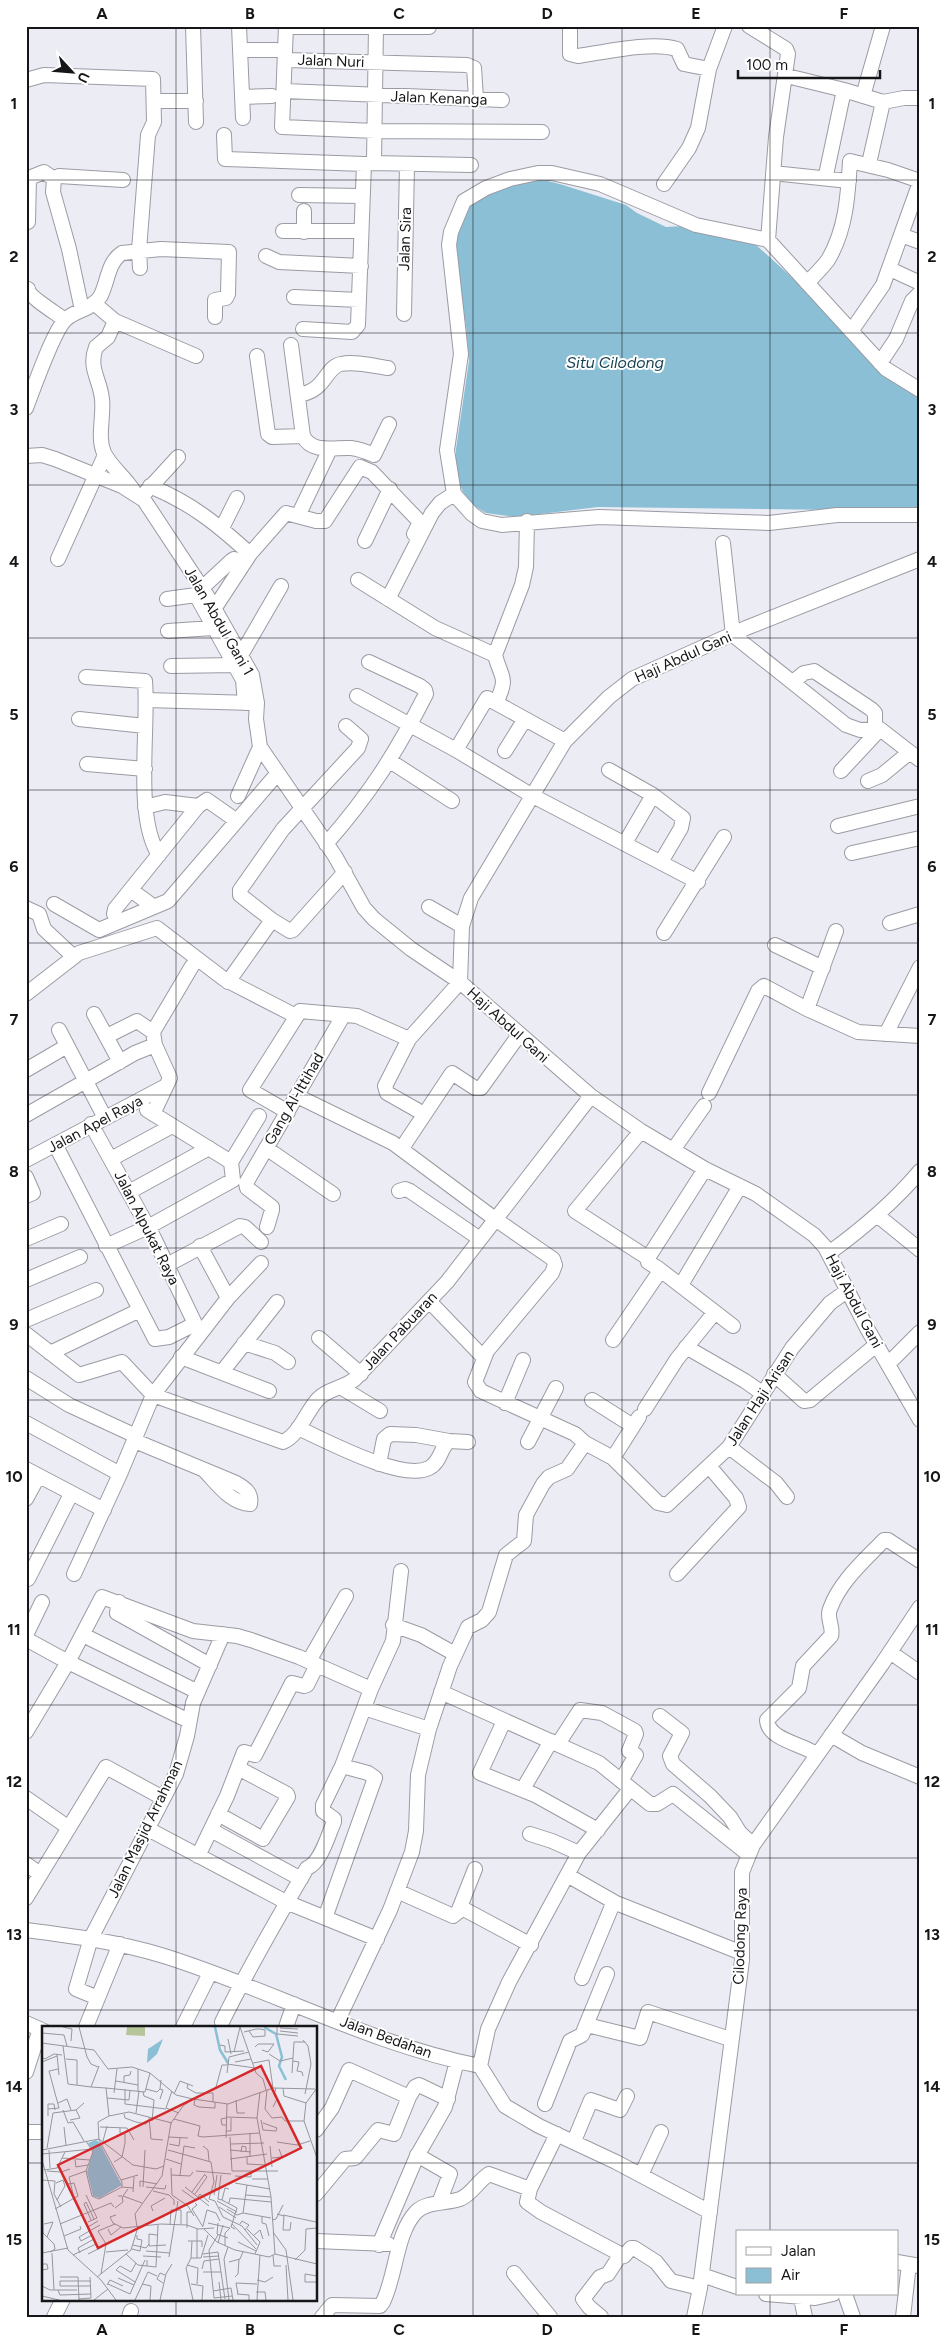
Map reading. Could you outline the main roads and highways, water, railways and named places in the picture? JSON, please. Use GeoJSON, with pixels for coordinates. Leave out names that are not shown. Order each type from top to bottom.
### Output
{"type":"FeatureCollection","features":[{"type":"Feature","properties":{"kind":"water","name":"Situ Cilodong"},"geometry":{"type":"Polygon","coordinates":[[[525,181],[548,181],[626,205],[637,213],[666,227],[683,226],[755,244],[920,393],[920,511],[598,507],[515,517],[486,513],[473,505],[463,492],[456,475],[456,449],[469,361],[466,325],[455,268],[454,242],[467,202],[481,194],[525,181]]]}}]}
